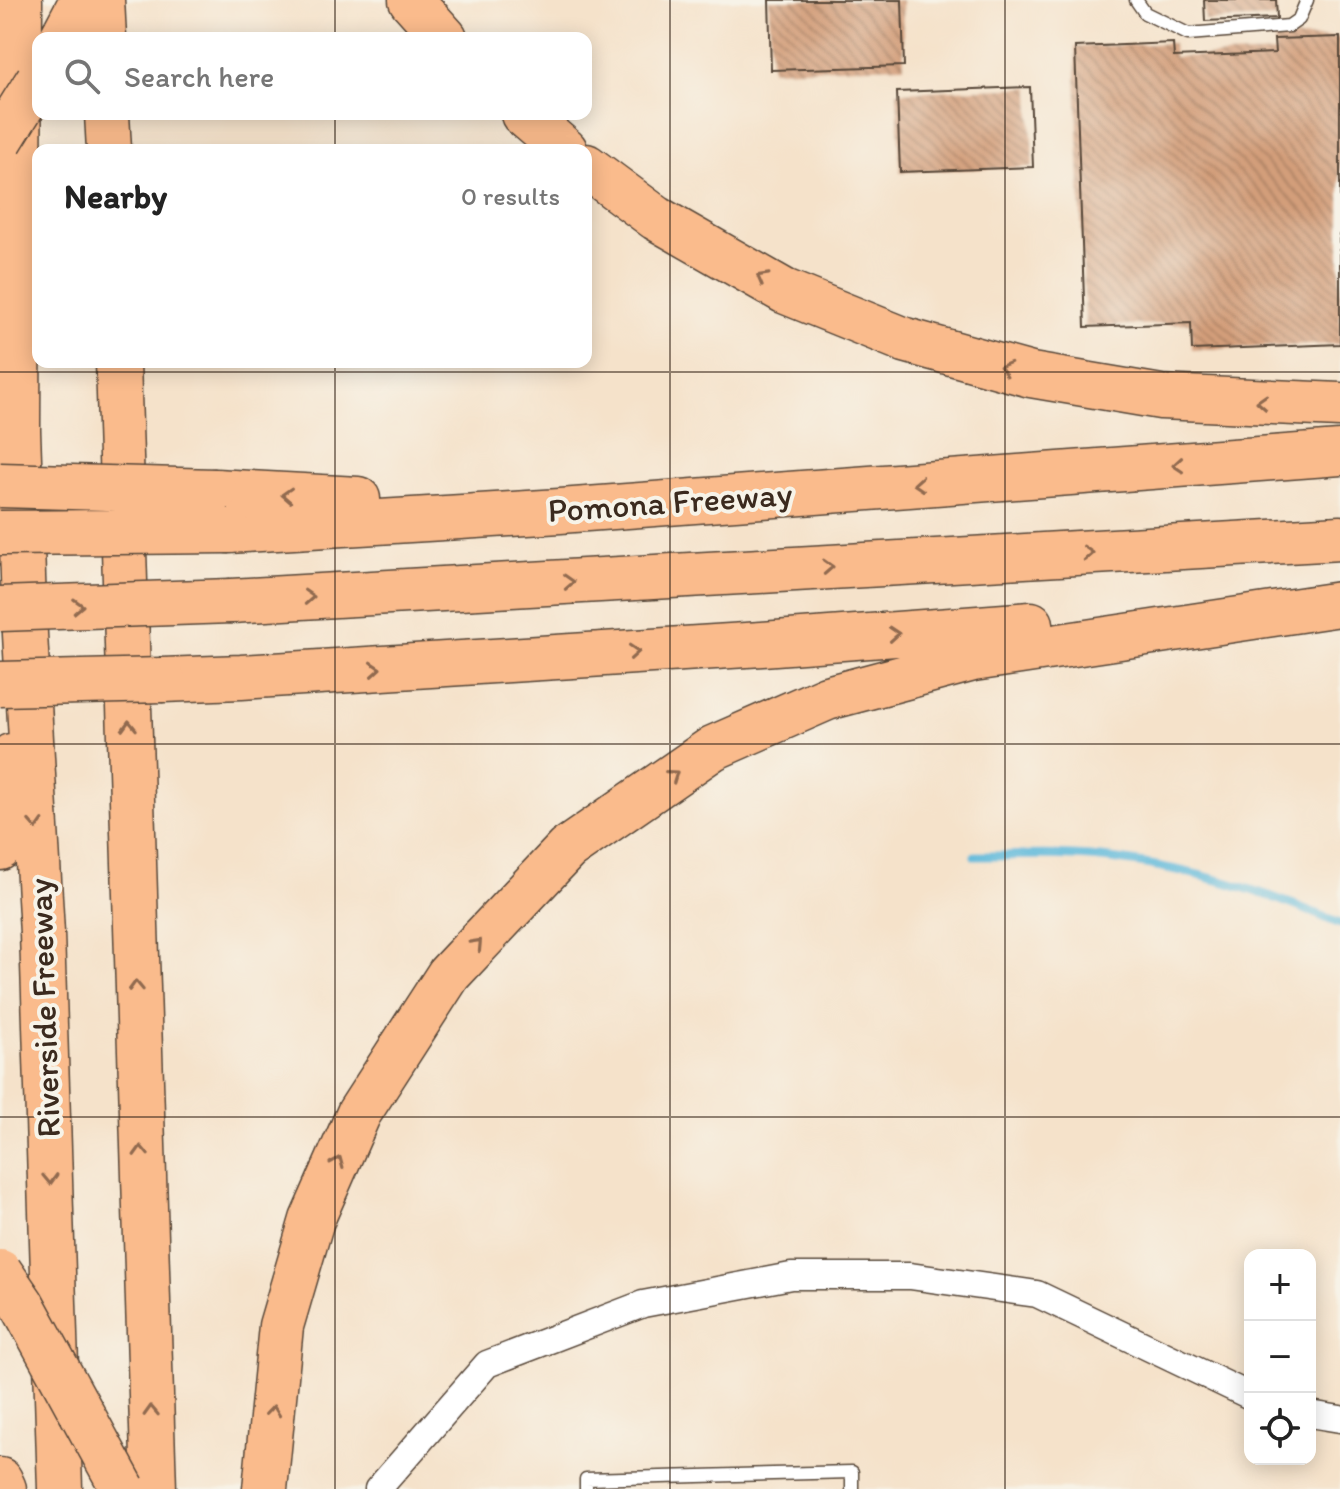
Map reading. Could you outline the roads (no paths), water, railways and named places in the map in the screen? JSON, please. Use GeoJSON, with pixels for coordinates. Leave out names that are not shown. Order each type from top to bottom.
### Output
{"type":"FeatureCollection","features":[{"type":"Feature","properties":{"kind":"highway","name":"Riverside Freeway"},"geometry":{"type":"LineString","coordinates":[[20,0],[18,431],[13,621],[42,933],[60,1489]]}},
{"type":"Feature","properties":{"kind":"highway"},"geometry":{"type":"LineString","coordinates":[[65,32],[82,0]]}},
{"type":"Feature","properties":{"kind":"highway"},"geometry":{"type":"LineString","coordinates":[[102,0],[104,32]]}},
{"type":"Feature","properties":{"kind":"highway"},"geometry":{"type":"LineString","coordinates":[[411,0],[440,32]]}},
{"type":"Feature","properties":{"kind":"highway"},"geometry":{"type":"LineString","coordinates":[[0,141],[32,90]]}},
{"type":"Feature","properties":{"kind":"highway"},"geometry":{"type":"LineString","coordinates":[[107,120],[109,144]]}},
{"type":"Feature","properties":{"kind":"highway"},"geometry":{"type":"LineString","coordinates":[[530,120],[558,144]]}},
{"type":"Feature","properties":{"kind":"highway"},"geometry":{"type":"LineString","coordinates":[[592,170],[656,218],[784,291],[905,340],[1031,375],[1161,397],[1340,405]]}},
{"type":"Feature","properties":{"kind":"highway"},"geometry":{"type":"LineString","coordinates":[[0,360],[18,431]]}},
{"type":"Feature","properties":{"kind":"highway"},"geometry":{"type":"LineString","coordinates":[[118,368],[154,1489]]}},
{"type":"Feature","properties":{"kind":"highway","name":"Pomona Freeway"},"geometry":{"type":"LineString","coordinates":[[0,533],[222,511],[560,511],[1340,453]]}},
{"type":"Feature","properties":{"kind":"highway"},"geometry":{"type":"LineString","coordinates":[[0,485],[222,511]]}},
{"type":"Feature","properties":{"kind":"highway"},"geometry":{"type":"LineString","coordinates":[[0,848],[13,621],[231,601],[1340,538]]}},
{"type":"Feature","properties":{"kind":"highway"},"geometry":{"type":"LineString","coordinates":[[0,684],[241,677],[762,644],[1340,602]]}},
{"type":"Feature","properties":{"kind":"highway"},"geometry":{"type":"LineString","coordinates":[[265,1489],[281,1326],[312,1220],[359,1113],[449,974],[567,849],[713,748],[827,698],[973,659],[1340,602]]}},
{"type":"Feature","properties":{"kind":"highway"},"geometry":{"type":"LineString","coordinates":[[0,1272],[22,1304],[123,1489]]}},
{"type":"Feature","properties":{"kind":"highway"},"geometry":{"type":"LineString","coordinates":[[0,1480],[4,1489]]}},
{"type":"Feature","properties":{"kind":"street"},"geometry":{"type":"LineString","coordinates":[[378,1489],[487,1364],[643,1304],[791,1276],[910,1276],[1037,1294],[1244,1393]]}},
{"type":"Feature","properties":{"kind":"street"},"geometry":{"type":"LineString","coordinates":[[1316,1415],[1340,1419]]}},
{"type":"Feature","properties":{"kind":"lane"},"geometry":{"type":"LineString","coordinates":[[1136,0],[1145,13],[1188,34],[1289,26],[1299,19],[1307,0]]}},
{"type":"Feature","properties":{"kind":"lane"},"geometry":{"type":"LineString","coordinates":[[586,1489],[586,1479],[852,1472],[852,1489]]}},
{"type":"Feature","properties":{"kind":"waterway"},"geometry":{"type":"LineString","coordinates":[[975,856],[1077,856],[1169,868],[1256,892],[1340,924]]}}]}
